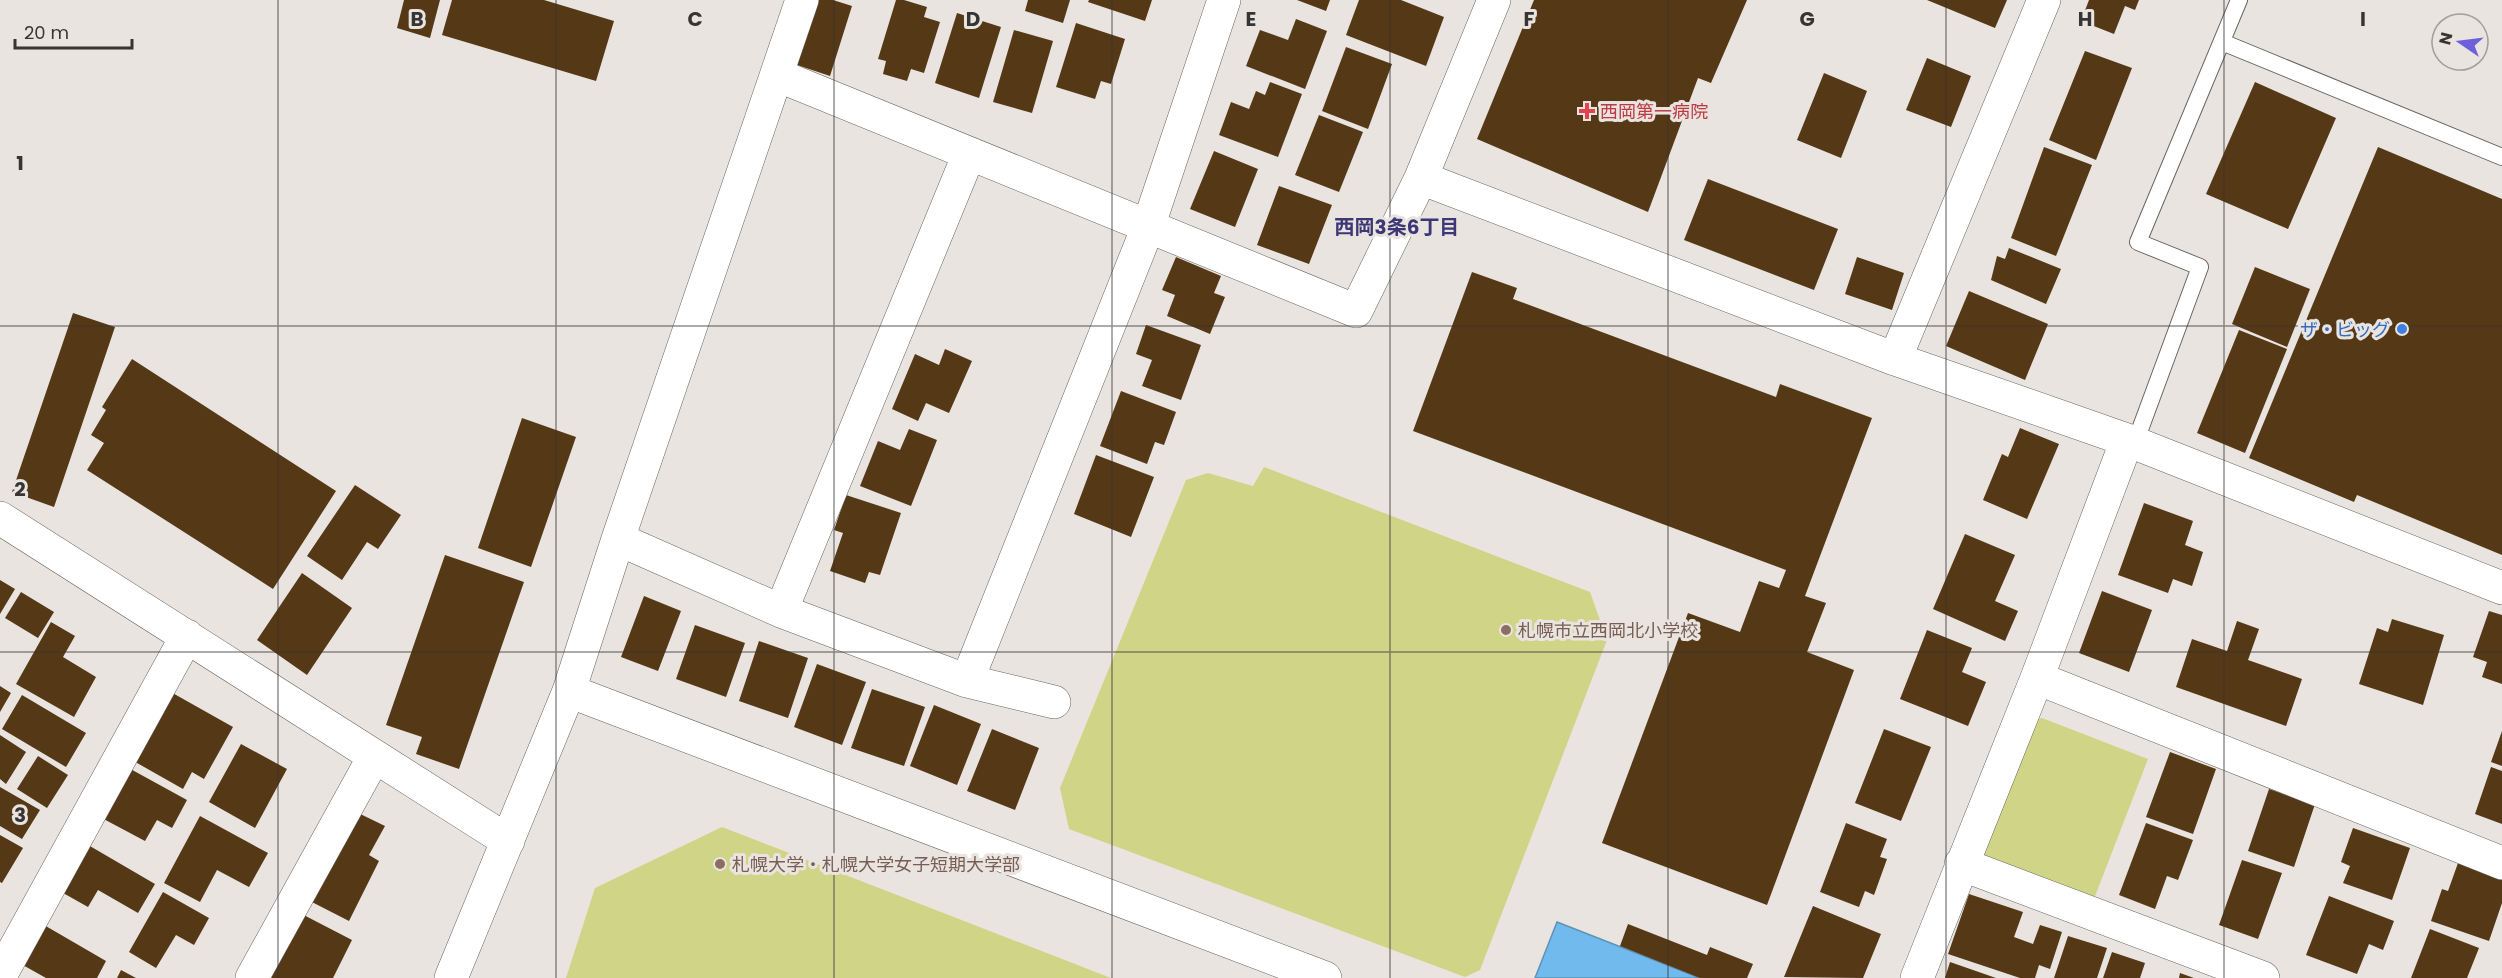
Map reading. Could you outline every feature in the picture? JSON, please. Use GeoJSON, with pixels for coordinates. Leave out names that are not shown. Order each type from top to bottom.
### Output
{"type":"FeatureCollection","features":[{"type":"Feature","properties":{"kind":"street"},"geometry":{"type":"LineString","coordinates":[[451,978],[569,691],[618,539],[802,0]]}},
{"type":"Feature","properties":{"kind":"street"},"geometry":{"type":"LineString","coordinates":[[967,681],[1148,227],[1224,0]]}},
{"type":"Feature","properties":{"kind":"street"},"geometry":{"type":"LineString","coordinates":[[777,75],[1356,311],[1421,178],[1494,0]]}},
{"type":"Feature","properties":{"kind":"street"},"geometry":{"type":"LineString","coordinates":[[1895,359],[2044,0]]}},
{"type":"Feature","properties":{"kind":"street"},"geometry":{"type":"LineString","coordinates":[[781,611],[969,154]]}},
{"type":"Feature","properties":{"kind":"street"},"geometry":{"type":"LineString","coordinates":[[1421,178],[1895,359],[2131,442],[2502,588]]}},
{"type":"Feature","properties":{"kind":"street"},"geometry":{"type":"LineString","coordinates":[[1917,978],[2131,442]]}},
{"type":"Feature","properties":{"kind":"street"},"geometry":{"type":"LineString","coordinates":[[0,519],[508,840]]}},
{"type":"Feature","properties":{"kind":"street"},"geometry":{"type":"LineString","coordinates":[[618,539],[781,611],[967,681],[1054,702]]}},
{"type":"Feature","properties":{"kind":"street"},"geometry":{"type":"LineString","coordinates":[[0,976],[187,636]]}},
{"type":"Feature","properties":{"kind":"street"},"geometry":{"type":"LineString","coordinates":[[2037,678],[2502,863]]}},
{"type":"Feature","properties":{"kind":"street"},"geometry":{"type":"LineString","coordinates":[[569,691],[1325,978]]}},
{"type":"Feature","properties":{"kind":"street"},"geometry":{"type":"LineString","coordinates":[[252,978],[374,757]]}},
{"type":"Feature","properties":{"kind":"street"},"geometry":{"type":"LineString","coordinates":[[1961,864],[2263,978]]}},
{"type":"Feature","properties":{"kind":"lane"},"geometry":{"type":"LineString","coordinates":[[2131,442],[2200,267],[2138,242],[2239,0]]}},
{"type":"Feature","properties":{"kind":"lane"},"geometry":{"type":"LineString","coordinates":[[2222,42],[2502,157]]}},
{"type":"Feature","properties":{"kind":"green space"},"geometry":{"type":"Polygon","coordinates":[[[1264,467],[1590,592],[1607,640],[1480,970],[1465,977],[1069,829],[1060,788],[1186,480],[1208,473],[1253,486],[1264,467]]]}},
{"type":"Feature","properties":{"kind":"green space"},"geometry":{"type":"Polygon","coordinates":[[[2042,718],[2148,759],[2092,904],[1984,860],[1977,843],[2023,722],[2042,718]]]}},
{"type":"Feature","properties":{"kind":"green space"},"geometry":{"type":"Polygon","coordinates":[[[722,827],[1111,978],[566,978],[595,888],[722,827]]]}},
{"type":"Feature","properties":{"kind":"water"},"geometry":{"type":"Polygon","coordinates":[[[1557,922],[1700,978],[1535,978],[1557,922]]]}},
{"type":"Feature","properties":{"kind":"building"},"geometry":{"type":"Polygon","coordinates":[[[404,0],[440,0],[430,38],[397,28],[404,0]]]}},
{"type":"Feature","properties":{"kind":"building"},"geometry":{"type":"Polygon","coordinates":[[[452,0],[544,0],[614,21],[596,81],[442,35],[452,0]]]}},
{"type":"Feature","properties":{"kind":"building"},"geometry":{"type":"Polygon","coordinates":[[[801,0],[833,0],[852,6],[830,76],[782,60],[801,0]]]}},
{"type":"Feature","properties":{"kind":"building"},"geometry":{"type":"Polygon","coordinates":[[[896,0],[927,7],[924,17],[940,22],[924,73],[911,69],[907,81],[883,74],[886,61],[878,59],[896,0]]]}},
{"type":"Feature","properties":{"kind":"building"},"geometry":{"type":"Polygon","coordinates":[[[1028,0],[1070,0],[1063,23],[1025,11],[1028,0]]]}},
{"type":"Feature","properties":{"kind":"building"},"geometry":{"type":"Polygon","coordinates":[[[1089,0],[1152,0],[1145,21],[1088,2],[1089,0]]]}},
{"type":"Feature","properties":{"kind":"building"},"geometry":{"type":"Polygon","coordinates":[[[1297,0],[1330,0],[1326,11],[1297,0]]]}},
{"type":"Feature","properties":{"kind":"building"},"geometry":{"type":"Polygon","coordinates":[[[1359,0],[1401,0],[1444,17],[1426,66],[1346,35],[1359,0]]]}},
{"type":"Feature","properties":{"kind":"building","name":"西岡第一病院"},"geometry":{"type":"Polygon","coordinates":[[[1534,0],[1747,0],[1711,83],[1698,78],[1648,212],[1477,139],[1534,0]]]}},
{"type":"Feature","properties":{"kind":"building"},"geometry":{"type":"Polygon","coordinates":[[[1927,0],[2007,0],[1995,28],[1927,0]]]}},
{"type":"Feature","properties":{"kind":"building"},"geometry":{"type":"Polygon","coordinates":[[[2089,0],[2139,0],[2135,10],[2125,6],[2114,34],[2081,21],[2089,0]]]}},
{"type":"Feature","properties":{"kind":"building"},"geometry":{"type":"Polygon","coordinates":[[[957,13],[1001,27],[979,98],[935,83],[957,13]]]}},
{"type":"Feature","properties":{"kind":"building"},"geometry":{"type":"Polygon","coordinates":[[[1296,19],[1327,31],[1305,89],[1246,66],[1260,30],[1288,40],[1296,19]]]}},
{"type":"Feature","properties":{"kind":"building"},"geometry":{"type":"Polygon","coordinates":[[[1076,23],[1125,39],[1111,84],[1101,81],[1095,99],[1056,87],[1076,23]]]}},
{"type":"Feature","properties":{"kind":"building"},"geometry":{"type":"Polygon","coordinates":[[[1014,30],[1053,41],[1032,113],[993,102],[1014,30]]]}},
{"type":"Feature","properties":{"kind":"building"},"geometry":{"type":"Polygon","coordinates":[[[1346,47],[1392,64],[1368,129],[1322,111],[1346,47]]]}},
{"type":"Feature","properties":{"kind":"building"},"geometry":{"type":"Polygon","coordinates":[[[2085,51],[2132,68],[2096,160],[2049,140],[2085,51]]]}},
{"type":"Feature","properties":{"kind":"building"},"geometry":{"type":"Polygon","coordinates":[[[1927,58],[1971,76],[1951,127],[1906,110],[1927,58]]]}},
{"type":"Feature","properties":{"kind":"building"},"geometry":{"type":"Polygon","coordinates":[[[1824,73],[1867,91],[1841,158],[1797,140],[1824,73]]]}},
{"type":"Feature","properties":{"kind":"building"},"geometry":{"type":"Polygon","coordinates":[[[1270,82],[1302,94],[1278,157],[1219,135],[1231,102],[1249,109],[1256,91],[1265,95],[1270,82]]]}},
{"type":"Feature","properties":{"kind":"building"},"geometry":{"type":"Polygon","coordinates":[[[2255,82],[2336,118],[2288,229],[2206,194],[2255,82]]]}},
{"type":"Feature","properties":{"kind":"building"},"geometry":{"type":"Polygon","coordinates":[[[1319,115],[1363,132],[1339,192],[1295,175],[1319,115]]]}},
{"type":"Feature","properties":{"kind":"building"},"geometry":{"type":"Polygon","coordinates":[[[2044,147],[2092,165],[2056,256],[2011,238],[2044,147]]]}},
{"type":"Feature","properties":{"kind":"building","name":"ザ・ビッグ"},"geometry":{"type":"Polygon","coordinates":[[[2378,147],[2502,199],[2502,555],[2357,495],[2354,502],[2249,458],[2378,147]]]}},
{"type":"Feature","properties":{"kind":"building"},"geometry":{"type":"Polygon","coordinates":[[[1214,151],[1258,169],[1235,227],[1190,209],[1214,151]]]}},
{"type":"Feature","properties":{"kind":"building"},"geometry":{"type":"Polygon","coordinates":[[[1708,179],[1838,229],[1814,290],[1684,240],[1708,179]]]}},
{"type":"Feature","properties":{"kind":"building"},"geometry":{"type":"Polygon","coordinates":[[[1279,186],[1332,205],[1309,264],[1257,245],[1279,186]]]}},
{"type":"Feature","properties":{"kind":"building"},"geometry":{"type":"Polygon","coordinates":[[[2009,248],[2061,269],[2046,304],[1991,280],[1997,256],[2005,259],[2009,248]]]}},
{"type":"Feature","properties":{"kind":"building"},"geometry":{"type":"Polygon","coordinates":[[[1176,257],[1221,276],[1214,293],[1225,297],[1210,334],[1167,316],[1175,295],[1162,290],[1176,257]]]}},
{"type":"Feature","properties":{"kind":"building"},"geometry":{"type":"Polygon","coordinates":[[[1857,257],[1904,273],[1892,310],[1845,294],[1857,257]]]}},
{"type":"Feature","properties":{"kind":"building"},"geometry":{"type":"Polygon","coordinates":[[[2255,267],[2310,289],[2287,347],[2232,324],[2255,267]]]}},
{"type":"Feature","properties":{"kind":"building"},"geometry":{"type":"Polygon","coordinates":[[[1472,272],[1517,288],[1513,299],[1776,397],[1780,384],[1872,418],[1805,596],[1826,603],[1807,652],[1854,670],[1767,905],[1602,843],[1688,613],[1740,632],[1759,581],[1779,588],[1786,570],[1413,431],[1472,272]]]}},
{"type":"Feature","properties":{"kind":"building"},"geometry":{"type":"Polygon","coordinates":[[[1969,291],[2048,324],[2025,380],[1946,346],[1969,291]]]}},
{"type":"Feature","properties":{"kind":"building"},"geometry":{"type":"Polygon","coordinates":[[[73,313],[115,327],[54,507],[12,492],[73,313]]]}},
{"type":"Feature","properties":{"kind":"building"},"geometry":{"type":"Polygon","coordinates":[[[1146,325],[1201,345],[1181,400],[1142,386],[1152,360],[1136,354],[1146,325]]]}},
{"type":"Feature","properties":{"kind":"building"},"geometry":{"type":"Polygon","coordinates":[[[2239,330],[2287,349],[2245,453],[2197,433],[2239,330]]]}},
{"type":"Feature","properties":{"kind":"building"},"geometry":{"type":"Polygon","coordinates":[[[945,349],[972,361],[949,413],[926,403],[918,421],[892,409],[915,354],[939,365],[945,349]]]}},
{"type":"Feature","properties":{"kind":"building"},"geometry":{"type":"Polygon","coordinates":[[[132,359],[336,491],[273,589],[87,470],[104,443],[91,435],[106,410],[102,407],[132,359]]]}},
{"type":"Feature","properties":{"kind":"building"},"geometry":{"type":"Polygon","coordinates":[[[1121,391],[1176,412],[1164,445],[1155,442],[1147,464],[1100,446],[1121,391]]]}},
{"type":"Feature","properties":{"kind":"building"},"geometry":{"type":"Polygon","coordinates":[[[522,418],[576,437],[531,567],[478,548],[522,418]]]}},
{"type":"Feature","properties":{"kind":"building"},"geometry":{"type":"Polygon","coordinates":[[[2020,428],[2059,444],[2027,519],[1983,500],[2002,454],[2008,457],[2020,428]]]}},
{"type":"Feature","properties":{"kind":"building"},"geometry":{"type":"Polygon","coordinates":[[[909,429],[937,440],[911,506],[860,486],[878,441],[900,450],[909,429]]]}},
{"type":"Feature","properties":{"kind":"building"},"geometry":{"type":"Polygon","coordinates":[[[1096,455],[1154,477],[1131,537],[1074,514],[1096,455]]]}},
{"type":"Feature","properties":{"kind":"building"},"geometry":{"type":"Polygon","coordinates":[[[355,485],[401,515],[378,549],[367,542],[342,580],[307,556],[355,485]]]}},
{"type":"Feature","properties":{"kind":"building"},"geometry":{"type":"Polygon","coordinates":[[[846,495],[901,513],[880,575],[869,572],[865,583],[830,571],[843,533],[834,530],[846,495]]]}},
{"type":"Feature","properties":{"kind":"building"},"geometry":{"type":"Polygon","coordinates":[[[2144,503],[2193,521],[2185,545],[2203,552],[2192,586],[2173,579],[2168,593],[2118,575],[2144,503]]]}},
{"type":"Feature","properties":{"kind":"building"},"geometry":{"type":"Polygon","coordinates":[[[1965,534],[2015,555],[1995,601],[2018,611],[2005,641],[1933,609],[1965,534]]]}},
{"type":"Feature","properties":{"kind":"building"},"geometry":{"type":"Polygon","coordinates":[[[445,555],[524,582],[459,769],[416,754],[422,737],[386,725],[445,555]]]}},
{"type":"Feature","properties":{"kind":"building"},"geometry":{"type":"Polygon","coordinates":[[[302,573],[352,608],[307,675],[257,640],[302,573]]]}},
{"type":"Feature","properties":{"kind":"building"},"geometry":{"type":"Polygon","coordinates":[[[0,580],[15,589],[0,614],[0,580]]]}},
{"type":"Feature","properties":{"kind":"building"},"geometry":{"type":"Polygon","coordinates":[[[2102,591],[2152,610],[2129,672],[2079,653],[2102,591]]]}},
{"type":"Feature","properties":{"kind":"building"},"geometry":{"type":"Polygon","coordinates":[[[21,592],[54,612],[38,638],[5,618],[21,592]]]}},
{"type":"Feature","properties":{"kind":"building"},"geometry":{"type":"Polygon","coordinates":[[[644,596],[681,611],[658,671],[621,657],[644,596]]]}},
{"type":"Feature","properties":{"kind":"building"},"geometry":{"type":"Polygon","coordinates":[[[2489,611],[2502,615],[2502,684],[2482,677],[2487,662],[2473,657],[2489,611]]]}},
{"type":"Feature","properties":{"kind":"building"},"geometry":{"type":"Polygon","coordinates":[[[2392,619],[2444,635],[2423,705],[2359,684],[2377,628],[2388,632],[2392,619]]]}},
{"type":"Feature","properties":{"kind":"building"},"geometry":{"type":"Polygon","coordinates":[[[2237,621],[2259,629],[2248,660],[2302,679],[2286,726],[2176,687],[2192,639],[2227,651],[2237,621]]]}},
{"type":"Feature","properties":{"kind":"building"},"geometry":{"type":"Polygon","coordinates":[[[51,622],[75,636],[63,657],[96,677],[74,717],[16,684],[51,622]]]}},
{"type":"Feature","properties":{"kind":"building"},"geometry":{"type":"Polygon","coordinates":[[[695,625],[745,643],[726,697],[676,679],[695,625]]]}},
{"type":"Feature","properties":{"kind":"building"},"geometry":{"type":"Polygon","coordinates":[[[1927,630],[1972,648],[1962,672],[1986,682],[1968,726],[1900,699],[1927,630]]]}},
{"type":"Feature","properties":{"kind":"building"},"geometry":{"type":"Polygon","coordinates":[[[759,641],[808,658],[788,718],[739,701],[759,641]]]}},
{"type":"Feature","properties":{"kind":"building"},"geometry":{"type":"Polygon","coordinates":[[[817,664],[866,682],[842,745],[794,727],[817,664]]]}},
{"type":"Feature","properties":{"kind":"building"},"geometry":{"type":"Polygon","coordinates":[[[0,686],[11,693],[0,712],[0,686]]]}},
{"type":"Feature","properties":{"kind":"building"},"geometry":{"type":"Polygon","coordinates":[[[872,689],[925,707],[904,766],[851,748],[872,689]]]}},
{"type":"Feature","properties":{"kind":"building"},"geometry":{"type":"Polygon","coordinates":[[[169,691],[233,727],[204,779],[192,772],[183,789],[130,759],[169,691]]]}},
{"type":"Feature","properties":{"kind":"building"},"geometry":{"type":"Polygon","coordinates":[[[22,695],[86,733],[66,767],[2,729],[22,695]]]}},
{"type":"Feature","properties":{"kind":"building"},"geometry":{"type":"Polygon","coordinates":[[[934,705],[981,724],[957,785],[910,766],[934,705]]]}},
{"type":"Feature","properties":{"kind":"building"},"geometry":{"type":"Polygon","coordinates":[[[992,729],[1039,748],[1015,810],[967,791],[992,729]]]}},
{"type":"Feature","properties":{"kind":"building"},"geometry":{"type":"Polygon","coordinates":[[[1884,729],[1931,747],[1901,821],[1855,803],[1884,729]]]}},
{"type":"Feature","properties":{"kind":"building"},"geometry":{"type":"Polygon","coordinates":[[[2502,731],[2502,766],[2491,762],[2502,731]]]}},
{"type":"Feature","properties":{"kind":"building"},"geometry":{"type":"Polygon","coordinates":[[[0,735],[26,752],[6,784],[0,779],[0,735]]]}},
{"type":"Feature","properties":{"kind":"building"},"geometry":{"type":"Polygon","coordinates":[[[241,744],[287,769],[255,828],[209,802],[241,744]]]}},
{"type":"Feature","properties":{"kind":"building"},"geometry":{"type":"Polygon","coordinates":[[[2170,752],[2216,769],[2193,834],[2146,817],[2170,752]]]}},
{"type":"Feature","properties":{"kind":"building"},"geometry":{"type":"Polygon","coordinates":[[[38,756],[68,775],[47,808],[17,789],[38,756]]]}},
{"type":"Feature","properties":{"kind":"building"},"geometry":{"type":"Polygon","coordinates":[[[125,766],[187,800],[172,828],[157,820],[145,841],[98,816],[125,766]]]}},
{"type":"Feature","properties":{"kind":"building"},"geometry":{"type":"Polygon","coordinates":[[[2491,767],[2502,771],[2502,824],[2475,814],[2491,767]]]}},
{"type":"Feature","properties":{"kind":"building"},"geometry":{"type":"Polygon","coordinates":[[[0,787],[40,810],[22,839],[0,826],[0,787]]]}},
{"type":"Feature","properties":{"kind":"building"},"geometry":{"type":"Polygon","coordinates":[[[2269,789],[2315,804],[2294,867],[2248,851],[2269,789]]]}},
{"type":"Feature","properties":{"kind":"building"},"geometry":{"type":"Polygon","coordinates":[[[352,810],[385,826],[369,855],[379,861],[349,921],[306,899],[352,810]]]}},
{"type":"Feature","properties":{"kind":"building"},"geometry":{"type":"Polygon","coordinates":[[[200,816],[268,853],[249,887],[217,870],[200,902],[164,883],[200,816]]]}},
{"type":"Feature","properties":{"kind":"building"},"geometry":{"type":"Polygon","coordinates":[[[1846,823],[1887,839],[1880,857],[1887,859],[1874,895],[1865,891],[1859,907],[1820,892],[1846,823]]]}},
{"type":"Feature","properties":{"kind":"building"},"geometry":{"type":"Polygon","coordinates":[[[2146,823],[2193,840],[2178,880],[2167,876],[2155,909],[2119,895],[2146,823]]]}},
{"type":"Feature","properties":{"kind":"building"},"geometry":{"type":"Polygon","coordinates":[[[2353,828],[2410,848],[2392,900],[2343,883],[2350,866],[2341,862],[2353,828]]]}},
{"type":"Feature","properties":{"kind":"building"},"geometry":{"type":"Polygon","coordinates":[[[0,835],[23,848],[2,883],[0,882],[0,835]]]}},
{"type":"Feature","properties":{"kind":"building"},"geometry":{"type":"Polygon","coordinates":[[[83,842],[155,884],[138,913],[98,890],[88,907],[56,889],[83,842]]]}},
{"type":"Feature","properties":{"kind":"building"},"geometry":{"type":"Polygon","coordinates":[[[2242,860],[2282,873],[2258,939],[2219,925],[2242,860]]]}},
{"type":"Feature","properties":{"kind":"building"},"geometry":{"type":"Polygon","coordinates":[[[2458,863],[2502,878],[2502,903],[2489,941],[2431,921],[2442,889],[2448,891],[2458,863]]]}},
{"type":"Feature","properties":{"kind":"building"},"geometry":{"type":"Polygon","coordinates":[[[163,892],[209,918],[194,945],[176,935],[156,968],[129,952],[163,892]]]}},
{"type":"Feature","properties":{"kind":"building"},"geometry":{"type":"Polygon","coordinates":[[[1969,894],[2023,912],[2014,937],[2033,944],[2040,925],[2062,932],[2050,969],[2039,965],[2035,978],[2020,978],[1948,954],[1969,894]]]}},
{"type":"Feature","properties":{"kind":"building"},"geometry":{"type":"Polygon","coordinates":[[[2329,896],[2394,921],[2383,950],[2369,944],[2357,974],[2306,955],[2329,896]]]}},
{"type":"Feature","properties":{"kind":"building"},"geometry":{"type":"Polygon","coordinates":[[[1813,906],[1881,934],[1863,978],[1784,977],[1813,906]]]}},
{"type":"Feature","properties":{"kind":"building"},"geometry":{"type":"Polygon","coordinates":[[[294,910],[352,940],[333,978],[260,978],[294,910]]]}},
{"type":"Feature","properties":{"kind":"building"},"geometry":{"type":"Polygon","coordinates":[[[1628,924],[1707,955],[1710,947],[1753,964],[1747,978],[1700,978],[1620,946],[1628,924]]]}},
{"type":"Feature","properties":{"kind":"building"},"geometry":{"type":"Polygon","coordinates":[[[44,925],[106,961],[97,978],[46,978],[21,964],[44,925]]]}},
{"type":"Feature","properties":{"kind":"building"},"geometry":{"type":"Polygon","coordinates":[[[2430,929],[2479,948],[2467,978],[2411,978],[2430,929]]]}},
{"type":"Feature","properties":{"kind":"building"},"geometry":{"type":"Polygon","coordinates":[[[2068,936],[2107,948],[2097,978],[2054,978],[2068,936]]]}},
{"type":"Feature","properties":{"kind":"building"},"geometry":{"type":"Polygon","coordinates":[[[2112,952],[2145,963],[2140,978],[2103,978],[2112,952]]]}},
{"type":"Feature","properties":{"kind":"building"},"geometry":{"type":"Polygon","coordinates":[[[1950,962],[1996,978],[1945,978],[1950,962]]]}},
{"type":"Feature","properties":{"kind":"building"},"geometry":{"type":"Polygon","coordinates":[[[121,970],[136,978],[117,978],[121,970]]]}},
{"type":"Feature","properties":{"kind":"building"},"geometry":{"type":"Polygon","coordinates":[[[2180,973],[2194,978],[2179,978],[2180,973]]]}},
{"type":"Feature","properties":{"kind":"place","name":"西岡第一病院"},"geometry":{"type":"Point","coordinates":[1587,111]}},
{"type":"Feature","properties":{"kind":"place","name":"ザ・ビッグ"},"geometry":{"type":"Point","coordinates":[2402,329]}},
{"type":"Feature","properties":{"kind":"place","name":"札幌市立西岡北小学校"},"geometry":{"type":"Point","coordinates":[1506,630]}},
{"type":"Feature","properties":{"kind":"place","name":"札幌大学・札幌大学女子短期大学部"},"geometry":{"type":"Point","coordinates":[720,864]}},
{"type":"Feature","properties":{"kind":"district","name":"西岡3条6丁目"},"geometry":{"type":"Point","coordinates":[1397,227]}}]}
